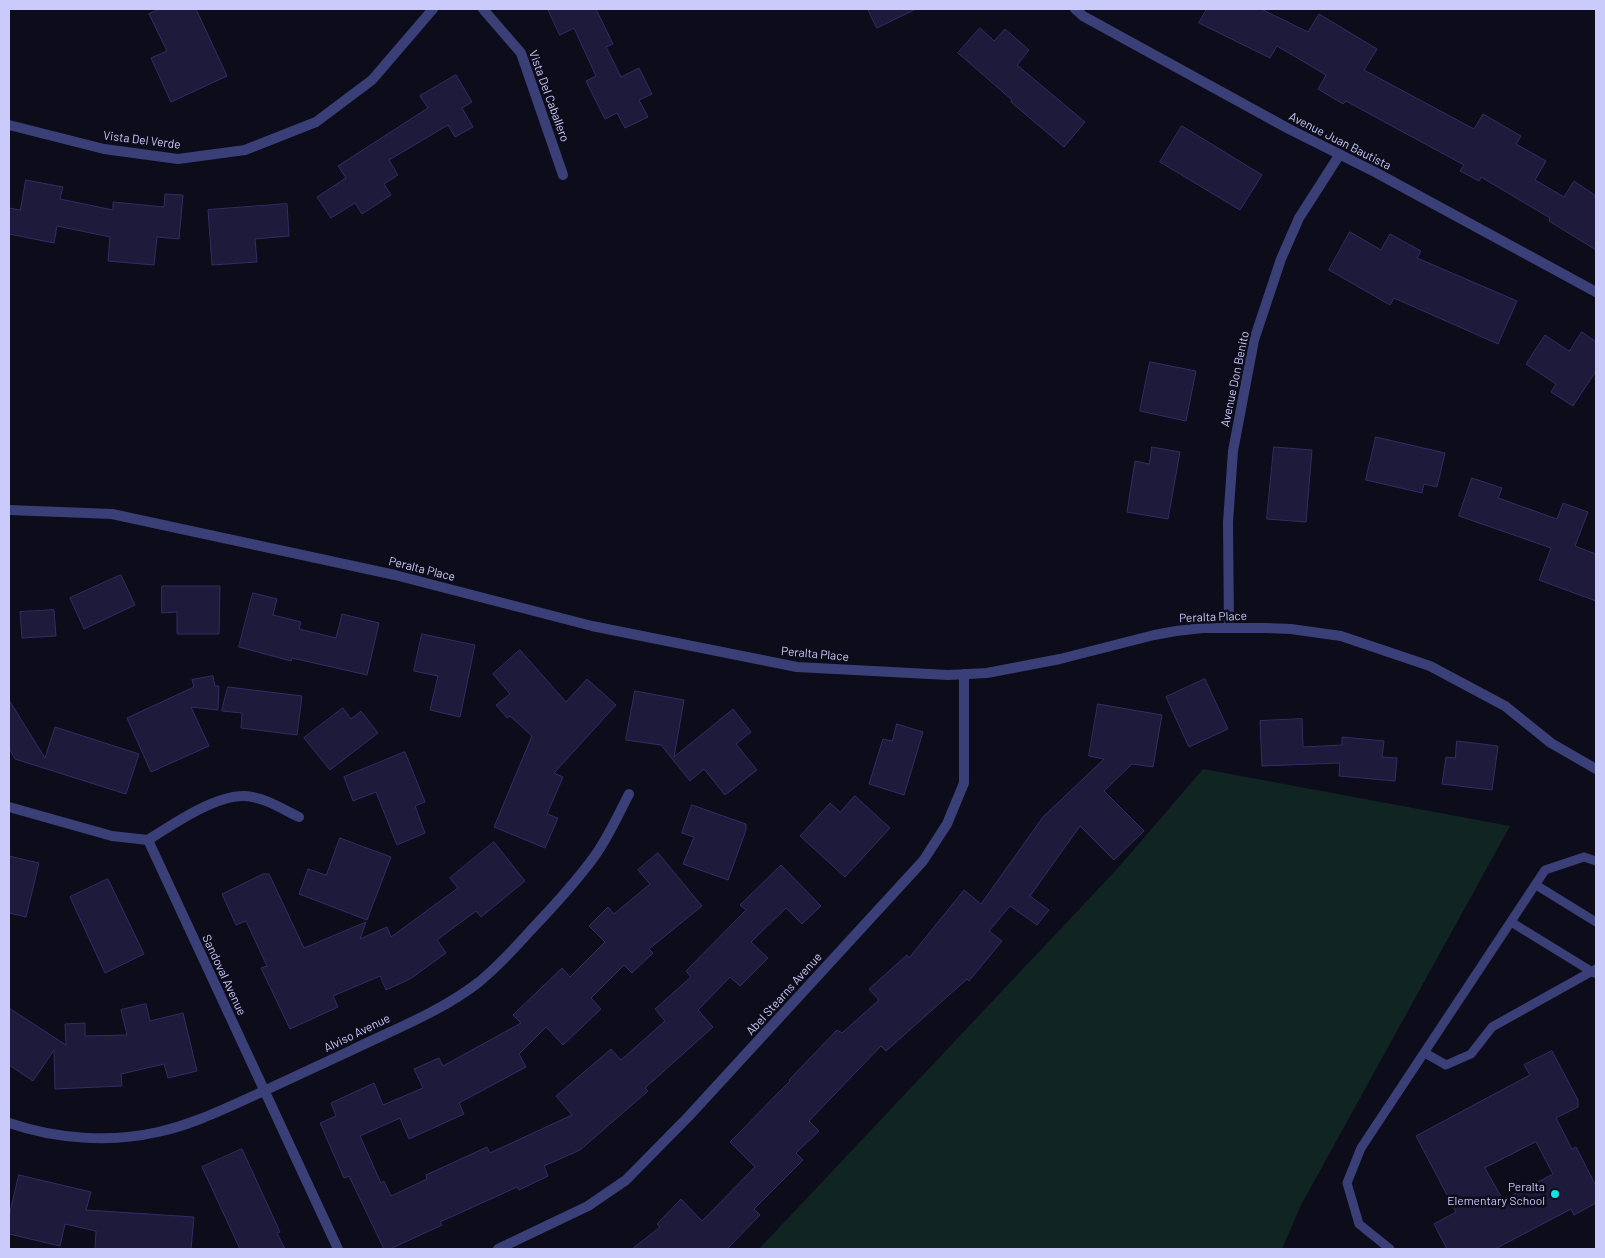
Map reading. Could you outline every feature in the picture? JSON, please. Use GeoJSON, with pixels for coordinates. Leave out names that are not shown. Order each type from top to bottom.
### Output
{"type":"FeatureCollection","features":[{"type":"Feature","properties":{"kind":"street","name":"Vista Del Verde"},"geometry":{"type":"LineString","coordinates":[[9,126],[104,149],[178,159],[245,150],[316,122],[372,80],[432,9]]}},
{"type":"Feature","properties":{"kind":"street","name":"Vista Del Caballero"},"geometry":{"type":"LineString","coordinates":[[483,9],[521,53],[563,175]]}},
{"type":"Feature","properties":{"kind":"street","name":"Avenue Juan Bautista"},"geometry":{"type":"LineString","coordinates":[[1075,9],[1083,16],[1263,115],[1375,172],[1596,292]]}},
{"type":"Feature","properties":{"kind":"street","name":"Avenue Don Benito"},"geometry":{"type":"LineString","coordinates":[[1229,628],[1228,522],[1233,451],[1254,340],[1281,259],[1299,218],[1340,154]]}},
{"type":"Feature","properties":{"kind":"street","name":"Peralta Place"},"geometry":{"type":"LineString","coordinates":[[9,510],[112,514],[395,575],[592,626],[798,667],[948,675],[987,673],[1060,659],[1154,635],[1203,628],[1291,629],[1341,636],[1430,666],[1505,706],[1551,743],[1596,769]]}},
{"type":"Feature","properties":{"kind":"street","name":"Abel Stearns Avenue"},"geometry":{"type":"LineString","coordinates":[[498,1249],[588,1206],[626,1180],[689,1116],[924,861],[947,824],[964,783],[964,674]]}},
{"type":"Feature","properties":{"kind":"street","name":"Alviso Avenue"},"geometry":{"type":"LineString","coordinates":[[9,1123],[26,1129],[58,1135],[92,1138],[125,1137],[156,1133],[184,1125],[265,1091],[439,1008],[478,982],[510,953],[550,910],[595,856],[629,794]]}},
{"type":"Feature","properties":{"kind":"street"},"geometry":{"type":"LineString","coordinates":[[9,807],[112,836],[148,840],[185,817],[227,797],[246,796],[264,801],[299,817]]}},
{"type":"Feature","properties":{"kind":"street","name":"Sandoval Avenue"},"geometry":{"type":"LineString","coordinates":[[148,840],[338,1249]]}},
{"type":"Feature","properties":{"kind":"lane"},"geometry":{"type":"LineString","coordinates":[[1390,1249],[1359,1224],[1347,1182],[1362,1148],[1545,870],[1584,857],[1596,861]]}},
{"type":"Feature","properties":{"kind":"lane"},"geometry":{"type":"LineString","coordinates":[[1536,884],[1596,922]]}},
{"type":"Feature","properties":{"kind":"lane"},"geometry":{"type":"LineString","coordinates":[[1511,922],[1594,971]]}},
{"type":"Feature","properties":{"kind":"lane"},"geometry":{"type":"LineString","coordinates":[[1425,1053],[1446,1065],[1471,1054],[1492,1027],[1594,971]]}},
{"type":"Feature","properties":{"kind":"green space"},"geometry":{"type":"Polygon","coordinates":[[[1203,769],[1510,826],[1301,1205],[1282,1249],[759,1249],[1118,868],[1203,769]]]}},
{"type":"Feature","properties":{"kind":"building"},"geometry":{"type":"Polygon","coordinates":[[[160,9],[196,9],[227,76],[171,102],[151,58],[167,51],[149,14],[160,9]]]}},
{"type":"Feature","properties":{"kind":"building"},"geometry":{"type":"Polygon","coordinates":[[[548,9],[596,9],[613,44],[606,47],[621,77],[639,68],[652,94],[639,100],[648,117],[625,128],[617,113],[605,119],[586,81],[596,76],[574,28],[560,35],[548,9]]]}},
{"type":"Feature","properties":{"kind":"building"},"geometry":{"type":"Polygon","coordinates":[[[868,9],[916,9],[877,28],[868,9]]]}},
{"type":"Feature","properties":{"kind":"building"},"geometry":{"type":"Polygon","coordinates":[[[1207,9],[1261,9],[1308,32],[1319,14],[1377,49],[1364,70],[1474,129],[1483,114],[1521,136],[1516,144],[1546,161],[1535,180],[1564,197],[1574,181],[1596,196],[1596,250],[1549,221],[1550,218],[1481,177],[1479,181],[1460,171],[1464,165],[1346,101],[1343,104],[1318,89],[1326,75],[1277,46],[1270,58],[1199,23],[1207,9]]]}},
{"type":"Feature","properties":{"kind":"building"},"geometry":{"type":"Polygon","coordinates":[[[980,28],[994,41],[1005,29],[1029,50],[1017,65],[1085,122],[1064,147],[958,53],[980,28]]]}},
{"type":"Feature","properties":{"kind":"building"},"geometry":{"type":"Polygon","coordinates":[[[456,75],[472,102],[462,108],[473,127],[455,137],[448,125],[389,160],[398,175],[384,184],[391,195],[362,214],[355,203],[331,218],[317,197],[346,178],[338,166],[428,108],[420,96],[456,75]]]}},
{"type":"Feature","properties":{"kind":"building"},"geometry":{"type":"Polygon","coordinates":[[[1182,126],[1262,175],[1240,210],[1160,162],[1182,126]]]}},
{"type":"Feature","properties":{"kind":"building"},"geometry":{"type":"Polygon","coordinates":[[[26,180],[63,187],[60,199],[113,210],[113,202],[164,207],[165,194],[183,195],[179,239],[157,237],[154,265],[108,261],[110,237],[57,226],[54,243],[9,234],[9,208],[20,210],[26,180]]]}},
{"type":"Feature","properties":{"kind":"building"},"geometry":{"type":"Polygon","coordinates":[[[287,204],[289,236],[255,239],[257,262],[212,265],[208,210],[287,204]]]}},
{"type":"Feature","properties":{"kind":"building"},"geometry":{"type":"Polygon","coordinates":[[[1350,232],[1381,250],[1390,234],[1421,251],[1417,258],[1517,301],[1498,344],[1394,298],[1390,305],[1329,270],[1350,232]]]}},
{"type":"Feature","properties":{"kind":"building"},"geometry":{"type":"Polygon","coordinates":[[[1582,332],[1596,342],[1596,371],[1573,406],[1551,392],[1556,384],[1526,364],[1545,335],[1569,351],[1582,332]]]}},
{"type":"Feature","properties":{"kind":"building"},"geometry":{"type":"Polygon","coordinates":[[[1150,362],[1196,371],[1186,421],[1140,411],[1150,362]]]}},
{"type":"Feature","properties":{"kind":"building"},"geometry":{"type":"Polygon","coordinates":[[[1376,437],[1445,453],[1437,487],[1424,484],[1422,493],[1366,480],[1376,437]]]}},
{"type":"Feature","properties":{"kind":"building"},"geometry":{"type":"Polygon","coordinates":[[[1152,447],[1180,452],[1168,519],[1127,512],[1135,461],[1149,464],[1152,447]]]}},
{"type":"Feature","properties":{"kind":"building"},"geometry":{"type":"Polygon","coordinates":[[[1274,447],[1312,450],[1306,522],[1267,519],[1274,447]]]}},
{"type":"Feature","properties":{"kind":"building"},"geometry":{"type":"Polygon","coordinates":[[[1472,478],[1502,488],[1498,498],[1557,519],[1563,503],[1588,512],[1575,546],[1596,554],[1596,601],[1539,580],[1551,548],[1459,516],[1472,478]]]}},
{"type":"Feature","properties":{"kind":"building"},"geometry":{"type":"Polygon","coordinates":[[[121,575],[135,605],[84,629],[70,598],[121,575]]]}},
{"type":"Feature","properties":{"kind":"building"},"geometry":{"type":"Polygon","coordinates":[[[162,586],[220,586],[219,634],[177,634],[177,612],[162,613],[162,586]]]}},
{"type":"Feature","properties":{"kind":"building"},"geometry":{"type":"Polygon","coordinates":[[[253,593],[277,599],[273,615],[301,622],[299,629],[336,638],[342,614],[379,623],[367,675],[292,658],[291,661],[239,647],[253,593]]]}},
{"type":"Feature","properties":{"kind":"building"},"geometry":{"type":"Polygon","coordinates":[[[54,610],[56,636],[22,638],[20,612],[54,610]]]}},
{"type":"Feature","properties":{"kind":"building"},"geometry":{"type":"Polygon","coordinates":[[[422,634],[475,645],[460,717],[430,710],[438,676],[414,671],[422,634]]]}},
{"type":"Feature","properties":{"kind":"building"},"geometry":{"type":"Polygon","coordinates":[[[520,650],[566,702],[587,679],[616,705],[554,773],[563,777],[547,814],[558,818],[545,848],[494,827],[532,736],[510,716],[507,718],[496,705],[510,694],[493,674],[520,650]]]}},
{"type":"Feature","properties":{"kind":"building"},"geometry":{"type":"Polygon","coordinates":[[[213,676],[215,686],[219,686],[218,710],[191,707],[209,746],[151,772],[127,718],[194,687],[192,680],[213,676]]]}},
{"type":"Feature","properties":{"kind":"building"},"geometry":{"type":"Polygon","coordinates":[[[1205,679],[1228,729],[1189,747],[1166,697],[1205,679]]]}},
{"type":"Feature","properties":{"kind":"building"},"geometry":{"type":"Polygon","coordinates":[[[228,687],[302,696],[297,735],[241,728],[242,713],[222,711],[228,687]]]}},
{"type":"Feature","properties":{"kind":"building"},"geometry":{"type":"Polygon","coordinates":[[[635,691],[684,700],[674,757],[733,709],[751,732],[736,744],[757,770],[725,795],[704,769],[690,781],[661,745],[626,740],[635,691]]]}},
{"type":"Feature","properties":{"kind":"building"},"geometry":{"type":"Polygon","coordinates":[[[9,700],[45,758],[55,727],[139,754],[126,794],[15,759],[9,748],[9,700]]]}},
{"type":"Feature","properties":{"kind":"building"},"geometry":{"type":"Polygon","coordinates":[[[1098,704],[1162,715],[1153,767],[1132,764],[1104,791],[1144,831],[1114,860],[1080,826],[1030,896],[1049,910],[1037,925],[1010,906],[989,931],[1002,941],[969,981],[967,979],[886,1051],[881,1046],[809,1121],[819,1131],[796,1153],[803,1160],[754,1209],[760,1215],[727,1249],[632,1249],[660,1227],[657,1224],[681,1199],[702,1221],[755,1167],[730,1142],[837,1030],[842,1033],[879,1000],[869,989],[907,955],[909,958],[964,890],[981,904],[1043,817],[1104,759],[1089,756],[1098,704]]]}},
{"type":"Feature","properties":{"kind":"building"},"geometry":{"type":"Polygon","coordinates":[[[343,708],[351,719],[361,711],[378,733],[330,770],[304,738],[343,708]]]}},
{"type":"Feature","properties":{"kind":"building"},"geometry":{"type":"Polygon","coordinates":[[[1302,719],[1303,747],[1342,745],[1342,737],[1384,741],[1382,757],[1397,758],[1395,781],[1339,776],[1340,763],[1262,766],[1260,721],[1302,719]]]}},
{"type":"Feature","properties":{"kind":"building"},"geometry":{"type":"Polygon","coordinates":[[[897,724],[923,732],[904,795],[869,784],[883,739],[892,741],[897,724]]]}},
{"type":"Feature","properties":{"kind":"building"},"geometry":{"type":"Polygon","coordinates":[[[1457,741],[1498,746],[1492,790],[1442,784],[1446,757],[1455,758],[1457,741]]]}},
{"type":"Feature","properties":{"kind":"building"},"geometry":{"type":"Polygon","coordinates":[[[405,752],[425,802],[415,806],[425,833],[397,845],[376,792],[353,801],[344,777],[405,752]]]}},
{"type":"Feature","properties":{"kind":"building"},"geometry":{"type":"Polygon","coordinates":[[[855,796],[890,828],[845,877],[800,836],[830,803],[840,812],[855,796]]]}},
{"type":"Feature","properties":{"kind":"building"},"geometry":{"type":"Polygon","coordinates":[[[692,805],[746,824],[746,830],[728,880],[683,864],[694,837],[682,833],[692,805]]]}},
{"type":"Feature","properties":{"kind":"building"},"geometry":{"type":"Polygon","coordinates":[[[340,838],[391,857],[367,920],[299,894],[308,869],[326,875],[340,838]]]}},
{"type":"Feature","properties":{"kind":"building"},"geometry":{"type":"Polygon","coordinates":[[[494,842],[525,881],[481,917],[476,911],[437,940],[446,953],[410,979],[386,990],[380,976],[333,996],[338,1007],[290,1029],[261,968],[267,966],[246,921],[236,925],[222,894],[263,874],[269,874],[304,948],[366,922],[360,939],[387,927],[391,937],[458,888],[450,878],[494,842]]]}},
{"type":"Feature","properties":{"kind":"building"},"geometry":{"type":"Polygon","coordinates":[[[658,853],[702,906],[649,949],[653,953],[632,973],[624,965],[591,998],[601,1009],[563,1045],[546,1027],[519,1054],[526,1067],[459,1103],[464,1114],[409,1139],[400,1118],[360,1136],[381,1183],[384,1181],[391,1196],[427,1179],[426,1175],[487,1147],[490,1153],[572,1115],[556,1096],[611,1049],[621,1060],[665,1021],[655,1009],[691,977],[686,971],[746,910],[740,905],[781,865],[821,906],[802,924],[786,908],[751,942],[768,958],[740,986],[730,977],[698,1010],[713,1027],[645,1088],[648,1091],[580,1150],[544,1166],[548,1176],[519,1190],[517,1187],[440,1222],[442,1225],[390,1249],[384,1249],[349,1176],[344,1178],[320,1123],[336,1116],[331,1103],[374,1083],[383,1105],[423,1088],[414,1069],[439,1058],[443,1066],[521,1023],[513,1015],[562,968],[570,977],[605,942],[589,926],[608,907],[614,914],[650,884],[638,870],[658,853]]]}},
{"type":"Feature","properties":{"kind":"building"},"geometry":{"type":"Polygon","coordinates":[[[9,856],[39,863],[26,917],[9,913],[9,856]]]}},
{"type":"Feature","properties":{"kind":"building"},"geometry":{"type":"Polygon","coordinates":[[[108,879],[144,954],[105,973],[70,897],[108,879]]]}},
{"type":"Feature","properties":{"kind":"building"},"geometry":{"type":"Polygon","coordinates":[[[146,1004],[150,1021],[183,1013],[197,1071],[168,1078],[164,1064],[121,1074],[122,1086],[55,1089],[54,1050],[33,1081],[9,1065],[9,1008],[66,1045],[65,1024],[85,1023],[85,1036],[127,1035],[121,1010],[146,1004]]]}},
{"type":"Feature","properties":{"kind":"building"},"geometry":{"type":"Polygon","coordinates":[[[1552,1051],[1578,1100],[1578,1107],[1556,1118],[1572,1149],[1576,1147],[1596,1186],[1596,1203],[1574,1215],[1571,1209],[1495,1249],[1447,1249],[1434,1224],[1456,1212],[1416,1136],[1530,1075],[1524,1065],[1552,1051]],[[1536,1142],[1485,1168],[1503,1200],[1553,1174],[1536,1142]]]}},
{"type":"Feature","properties":{"kind":"building"},"geometry":{"type":"Polygon","coordinates":[[[242,1149],[280,1232],[277,1233],[285,1249],[240,1249],[202,1167],[242,1149]]]}},
{"type":"Feature","properties":{"kind":"building"},"geometry":{"type":"Polygon","coordinates":[[[19,1175],[91,1192],[86,1210],[194,1217],[191,1249],[95,1249],[96,1231],[65,1224],[60,1246],[9,1234],[9,1217],[19,1175]]]}},
{"type":"Feature","properties":{"kind":"place","name":"Peralta Elementary School"},"geometry":{"type":"Point","coordinates":[1555,1194]}}]}
